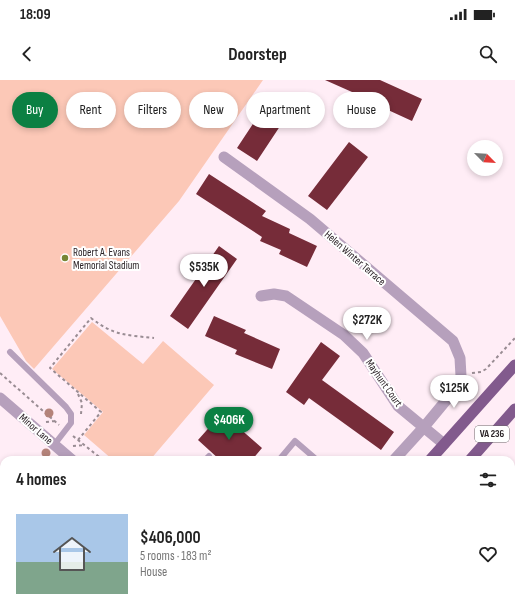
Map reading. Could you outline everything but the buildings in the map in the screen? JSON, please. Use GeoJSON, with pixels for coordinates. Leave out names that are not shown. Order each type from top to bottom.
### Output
{"type":"FeatureCollection","features":[{"type":"Feature","properties":{"kind":"main road","name":"VA 236"},"geometry":{"type":"LineString","coordinates":[[434,456],[515,365]]}},
{"type":"Feature","properties":{"kind":"main road","name":"VA 236"},"geometry":{"type":"LineString","coordinates":[[474,456],[515,409]]}},
{"type":"Feature","properties":{"kind":"street","name":"Helen Winter Terrace"},"geometry":{"type":"LineString","coordinates":[[224,157],[310,219],[453,341],[465,374]]}},
{"type":"Feature","properties":{"kind":"street","name":"Mayhunt Court"},"geometry":{"type":"LineString","coordinates":[[261,296],[274,294],[286,296],[344,335],[363,353],[398,406],[444,444]]}},
{"type":"Feature","properties":{"kind":"street"},"geometry":{"type":"LineString","coordinates":[[398,456],[453,392],[465,374]]}},
{"type":"Feature","properties":{"kind":"street","name":"Minor Lane"},"geometry":{"type":"LineString","coordinates":[[0,398],[67,456]]}},
{"type":"Feature","properties":{"kind":"lane"},"geometry":{"type":"LineString","coordinates":[[10,352],[66,407],[71,414],[71,423],[54,445]]}},
{"type":"Feature","properties":{"kind":"lane"},"geometry":{"type":"LineString","coordinates":[[282,456],[295,441],[312,456]]}},
{"type":"Feature","properties":{"kind":"path"},"geometry":{"type":"LineString","coordinates":[[78,440],[101,412],[50,368],[91,318],[103,327],[122,335],[154,338]]}},
{"type":"Feature","properties":{"kind":"path"},"geometry":{"type":"LineString","coordinates":[[465,374],[478,373],[486,369],[515,338]]}},
{"type":"Feature","properties":{"kind":"path"},"geometry":{"type":"LineString","coordinates":[[0,373],[60,425]]}},
{"type":"Feature","properties":{"kind":"path"},"geometry":{"type":"LineString","coordinates":[[69,433],[98,456]]}},
{"type":"Feature","properties":{"kind":"shaded area","name":"Robert A. Evans Memorial Stadium"},"geometry":{"type":"Polygon","coordinates":[[[0,80],[263,80],[255,92],[246,92],[246,104],[238,116],[238,92],[189,92],[189,128],[230,128],[179,201],[34,369],[26,361],[0,316],[0,80]]]}},
{"type":"Feature","properties":{"kind":"shaded area"},"geometry":{"type":"Polygon","coordinates":[[[92,322],[143,364],[163,341],[214,385],[153,456],[108,456],[84,435],[103,412],[52,369],[92,322]]]}},
{"type":"Feature","properties":{"kind":"place","name":"Robert A. Evans Memorial Stadium"},"geometry":{"type":"Point","coordinates":[65,258]}}]}
